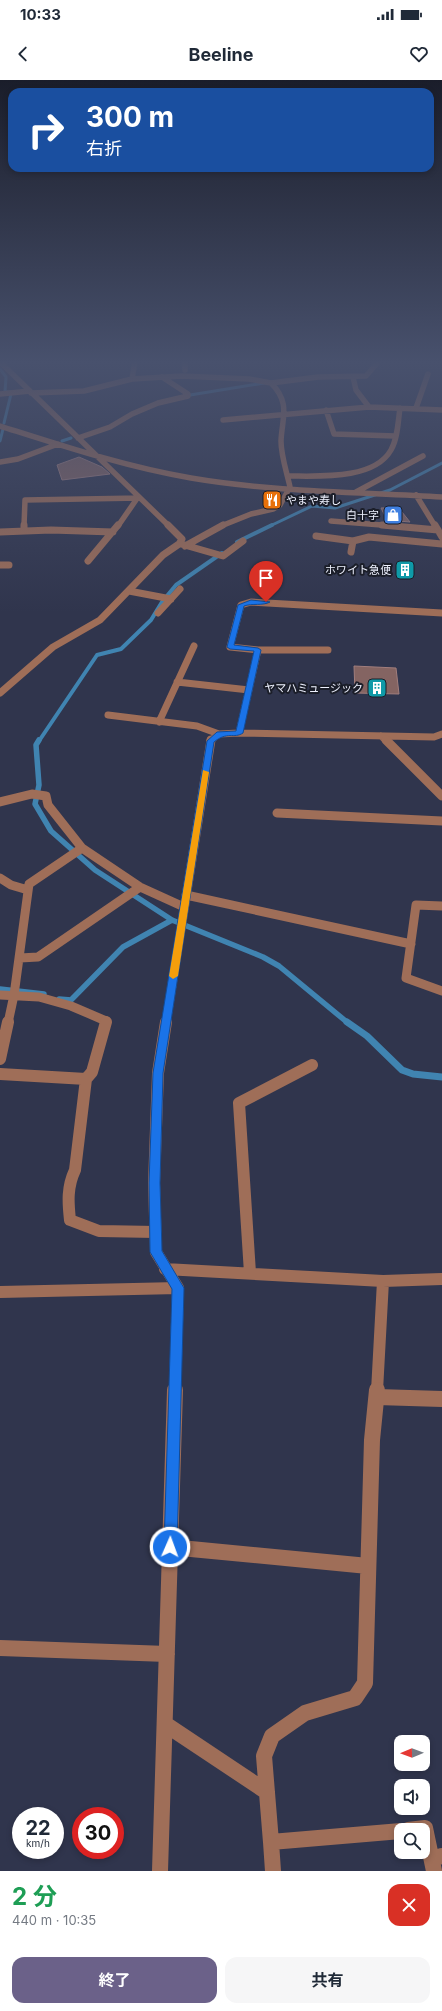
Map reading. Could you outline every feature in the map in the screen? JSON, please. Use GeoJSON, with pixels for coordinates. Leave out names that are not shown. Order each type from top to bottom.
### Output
{"type":"FeatureCollection","features":[{"type":"Feature","properties":{"kind":"street"},"geometry":{"type":"LineString","coordinates":[[0,462],[18,459],[56,445]]}},
{"type":"Feature","properties":{"kind":"street"},"geometry":{"type":"LineString","coordinates":[[60,445],[95,456],[155,471],[195,478],[290,487],[442,497]]}},
{"type":"Feature","properties":{"kind":"street"},"geometry":{"type":"LineString","coordinates":[[84,445],[138,499],[182,539],[182,545]]}},
{"type":"Feature","properties":{"kind":"street"},"geometry":{"type":"LineString","coordinates":[[0,693],[53,647],[100,620],[163,555],[227,523],[251,514],[280,506],[290,487],[282,445]]}},
{"type":"Feature","properties":{"kind":"street"},"geometry":{"type":"LineString","coordinates":[[288,476],[342,474],[363,470],[380,463],[391,451],[393,445]]}},
{"type":"Feature","properties":{"kind":"street"},"geometry":{"type":"LineString","coordinates":[[356,492],[423,456]]}},
{"type":"Feature","properties":{"kind":"street"},"geometry":{"type":"LineString","coordinates":[[416,495],[442,537]]}},
{"type":"Feature","properties":{"kind":"street"},"geometry":{"type":"LineString","coordinates":[[24,531],[25,500],[138,499]]}},
{"type":"Feature","properties":{"kind":"street"},"geometry":{"type":"LineString","coordinates":[[88,561],[113,532],[138,499]]}},
{"type":"Feature","properties":{"kind":"street"},"geometry":{"type":"LineString","coordinates":[[331,521],[438,530]]}},
{"type":"Feature","properties":{"kind":"street"},"geometry":{"type":"LineString","coordinates":[[0,532],[113,532]]}},
{"type":"Feature","properties":{"kind":"street"},"geometry":{"type":"LineString","coordinates":[[316,536],[353,541],[369,537],[442,544]]}},
{"type":"Feature","properties":{"kind":"street"},"geometry":{"type":"LineString","coordinates":[[182,545],[223,556],[243,541]]}},
{"type":"Feature","properties":{"kind":"street"},"geometry":{"type":"LineString","coordinates":[[351,552],[353,541]]}},
{"type":"Feature","properties":{"kind":"street"},"geometry":{"type":"LineString","coordinates":[[0,564],[9,565]]}},
{"type":"Feature","properties":{"kind":"street"},"geometry":{"type":"LineString","coordinates":[[158,613],[167,598],[180,589]]}},
{"type":"Feature","properties":{"kind":"street"},"geometry":{"type":"LineString","coordinates":[[129,591],[167,598]]}},
{"type":"Feature","properties":{"kind":"street"},"geometry":{"type":"LineString","coordinates":[[328,650],[258,650],[230,647],[241,605],[251,602],[442,613]]}},
{"type":"Feature","properties":{"kind":"street"},"geometry":{"type":"LineString","coordinates":[[159,722],[194,646]]}},
{"type":"Feature","properties":{"kind":"street"},"geometry":{"type":"LineString","coordinates":[[239,733],[258,650]]}},
{"type":"Feature","properties":{"kind":"street"},"geometry":{"type":"LineString","coordinates":[[177,682],[249,690]]}},
{"type":"Feature","properties":{"kind":"street"},"geometry":{"type":"LineString","coordinates":[[108,715],[197,726],[220,734],[239,733],[434,737],[442,734]]}},
{"type":"Feature","properties":{"kind":"street"},"geometry":{"type":"LineString","coordinates":[[160,1871],[178,1288],[156,1252],[154,1183],[158,1073],[210,741],[220,734]]}},
{"type":"Feature","properties":{"kind":"street"},"geometry":{"type":"LineString","coordinates":[[381,736],[442,796]]}},
{"type":"Feature","properties":{"kind":"street"},"geometry":{"type":"LineString","coordinates":[[0,802],[36,794],[46,796],[48,805],[78,851],[135,891],[184,907]]}},
{"type":"Feature","properties":{"kind":"street"},"geometry":{"type":"LineString","coordinates":[[278,813],[442,821]]}},
{"type":"Feature","properties":{"kind":"street"},"geometry":{"type":"LineString","coordinates":[[0,1058],[15,992],[29,884],[78,851]]}},
{"type":"Feature","properties":{"kind":"street"},"geometry":{"type":"LineString","coordinates":[[0,878],[11,885],[28,890]]}},
{"type":"Feature","properties":{"kind":"street"},"geometry":{"type":"LineString","coordinates":[[20,958],[38,957],[135,891]]}},
{"type":"Feature","properties":{"kind":"street"},"geometry":{"type":"LineString","coordinates":[[186,895],[411,944]]}},
{"type":"Feature","properties":{"kind":"street"},"geometry":{"type":"LineString","coordinates":[[442,906],[416,905],[406,978],[442,991]]}},
{"type":"Feature","properties":{"kind":"street"},"geometry":{"type":"LineString","coordinates":[[0,995],[15,992],[39,997],[71,1006],[106,1021],[92,1072],[86,1079],[78,1135],[79,1142],[75,1170],[69,1183],[68,1203],[70,1220],[99,1231],[156,1232]]}},
{"type":"Feature","properties":{"kind":"street"},"geometry":{"type":"LineString","coordinates":[[250,1273],[239,1103],[312,1065]]}},
{"type":"Feature","properties":{"kind":"street"},"geometry":{"type":"LineString","coordinates":[[0,1074],[86,1079]]}},
{"type":"Feature","properties":{"kind":"street"},"geometry":{"type":"LineString","coordinates":[[165,1269],[383,1281],[442,1280]]}},
{"type":"Feature","properties":{"kind":"street"},"geometry":{"type":"LineString","coordinates":[[273,1871],[264,1756],[272,1736],[305,1713],[355,1698],[365,1682],[372,1440],[377,1397],[383,1281]]}},
{"type":"Feature","properties":{"kind":"street"},"geometry":{"type":"LineString","coordinates":[[0,1292],[178,1288]]}},
{"type":"Feature","properties":{"kind":"street"},"geometry":{"type":"LineString","coordinates":[[377,1397],[442,1399]]}},
{"type":"Feature","properties":{"kind":"street"},"geometry":{"type":"LineString","coordinates":[[170,1547],[368,1566]]}},
{"type":"Feature","properties":{"kind":"street"},"geometry":{"type":"LineString","coordinates":[[0,1648],[167,1654]]}},
{"type":"Feature","properties":{"kind":"street"},"geometry":{"type":"LineString","coordinates":[[165,1724],[267,1792]]}},
{"type":"Feature","properties":{"kind":"street"},"geometry":{"type":"LineString","coordinates":[[271,1842],[394,1832]]}},
{"type":"Feature","properties":{"kind":"street"},"geometry":{"type":"LineString","coordinates":[[430,1843],[436,1862]]}},
{"type":"Feature","properties":{"kind":"building"},"geometry":{"type":"Polygon","coordinates":[[[79,457],[102,467],[110,474],[62,480],[57,465],[79,457]]]}},
{"type":"Feature","properties":{"kind":"building"},"geometry":{"type":"Polygon","coordinates":[[[398,507],[410,522],[387,520],[381,508],[398,507]]]}},
{"type":"Feature","properties":{"kind":"building"},"geometry":{"type":"Polygon","coordinates":[[[354,666],[396,668],[399,694],[355,693],[354,666]]]}},
{"type":"Feature","properties":{"kind":"waterway"},"geometry":{"type":"LineString","coordinates":[[270,526],[312,506],[335,508],[390,490],[442,463]]}},
{"type":"Feature","properties":{"kind":"waterway"},"geometry":{"type":"LineString","coordinates":[[237,542],[272,525]]}},
{"type":"Feature","properties":{"kind":"waterway"},"geometry":{"type":"LineString","coordinates":[[39,741],[97,655],[121,649],[151,620],[162,602],[176,585],[222,553]]}},
{"type":"Feature","properties":{"kind":"waterway"},"geometry":{"type":"LineString","coordinates":[[39,740],[36,745],[39,785],[35,804],[51,831],[95,870],[172,920]]}},
{"type":"Feature","properties":{"kind":"waterway"},"geometry":{"type":"LineString","coordinates":[[59,999],[71,1000],[123,947],[172,920]]}},
{"type":"Feature","properties":{"kind":"waterway"},"geometry":{"type":"LineString","coordinates":[[172,920],[263,957],[279,966],[348,1023]]}},
{"type":"Feature","properties":{"kind":"waterway"},"geometry":{"type":"LineString","coordinates":[[0,989],[44,994]]}},
{"type":"Feature","properties":{"kind":"waterway"},"geometry":{"type":"LineString","coordinates":[[347,1022],[367,1036],[402,1070],[413,1074],[442,1077]]}},
{"type":"Feature","properties":{"kind":"slow traffic"},"geometry":{"type":"LineString","coordinates":[[173,976],[206,772]]}},
{"type":"Feature","properties":{"kind":"place","name":"やまや寿し"},"geometry":{"type":"Point","coordinates":[272,500]}},
{"type":"Feature","properties":{"kind":"place","name":"白十字"},"geometry":{"type":"Point","coordinates":[393,515]}},
{"type":"Feature","properties":{"kind":"place","name":"ホワイト急便"},"geometry":{"type":"Point","coordinates":[405,570]}},
{"type":"Feature","properties":{"kind":"place","name":"ヤマハミュージック"},"geometry":{"type":"Point","coordinates":[377,688]}},
{"type":"Feature","properties":{"kind":"route"},"geometry":{"type":"LineString","coordinates":[[170,1547],[178,1288],[156,1252],[154,1183],[158,1073],[210,741],[220,734],[239,733],[258,650],[230,647],[241,605],[251,602],[266,602]]}}]}
